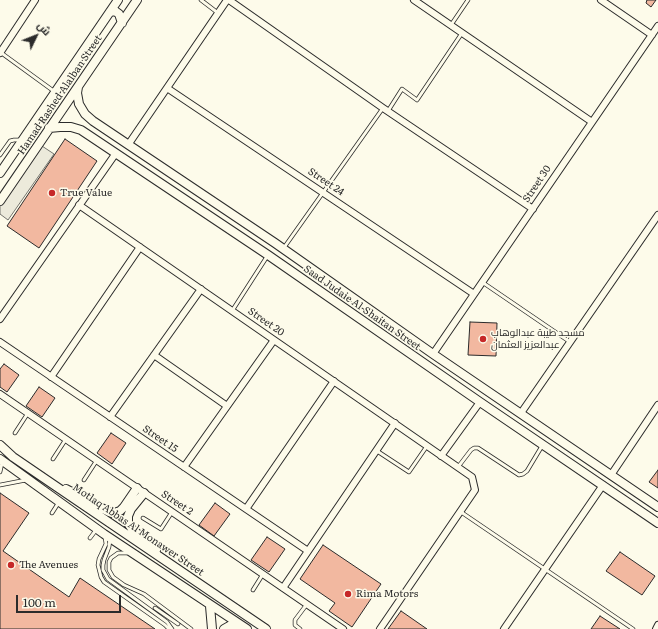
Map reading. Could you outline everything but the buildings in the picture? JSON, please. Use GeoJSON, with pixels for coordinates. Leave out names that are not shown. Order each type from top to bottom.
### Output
{"type":"FeatureCollection","features":[{"type":"Feature","properties":{"kind":"street"},"geometry":{"type":"LineString","coordinates":[[0,52],[35,0]]}},
{"type":"Feature","properties":{"kind":"street","name":"Hamad Rashed Alalban Street"},"geometry":{"type":"LineString","coordinates":[[0,173],[118,0]]}},
{"type":"Feature","properties":{"kind":"street"},"geometry":{"type":"LineString","coordinates":[[124,0],[127,4],[136,2]]}},
{"type":"Feature","properties":{"kind":"street"},"geometry":{"type":"LineString","coordinates":[[128,145],[228,0],[533,209]]}},
{"type":"Feature","properties":{"kind":"street"},"geometry":{"type":"LineString","coordinates":[[414,0],[422,2],[462,33],[592,122]]}},
{"type":"Feature","properties":{"kind":"street"},"geometry":{"type":"LineString","coordinates":[[600,0],[652,35]]}},
{"type":"Feature","properties":{"kind":"street","name":"Hamad Rashed Alalban Street"},"geometry":{"type":"LineString","coordinates":[[0,201],[136,2]]}},
{"type":"Feature","properties":{"kind":"street"},"geometry":{"type":"LineString","coordinates":[[110,12],[115,11],[119,14],[122,23]]}},
{"type":"Feature","properties":{"kind":"street","name":"Street 30"},"geometry":{"type":"LineString","coordinates":[[433,354],[658,26]]}},
{"type":"Feature","properties":{"kind":"street","name":"Saad Judaie Al-Shaitan Street"},"geometry":{"type":"LineString","coordinates":[[78,87],[79,104],[85,114],[98,124],[275,243],[433,354],[658,507]]}},
{"type":"Feature","properties":{"kind":"street","name":"Street 24"},"geometry":{"type":"LineString","coordinates":[[167,88],[474,294]]}},
{"type":"Feature","properties":{"kind":"street"},"geometry":{"type":"LineString","coordinates":[[90,136],[93,126],[98,124]]}},
{"type":"Feature","properties":{"kind":"street","name":"Saad Judaie Al-Shaitan Street"},"geometry":{"type":"LineString","coordinates":[[49,128],[60,126],[81,130],[268,254],[480,402],[658,523]]}},
{"type":"Feature","properties":{"kind":"street"},"geometry":{"type":"LineString","coordinates":[[0,319],[116,153]]}},
{"type":"Feature","properties":{"kind":"street","name":"Street 20"},"geometry":{"type":"LineString","coordinates":[[79,205],[472,477],[475,490],[380,629]]}},
{"type":"Feature","properties":{"kind":"street"},"geometry":{"type":"LineString","coordinates":[[521,413],[658,215]]}},
{"type":"Feature","properties":{"kind":"street"},"geometry":{"type":"LineString","coordinates":[[268,254],[272,254],[275,251],[275,243]]}},
{"type":"Feature","properties":{"kind":"street"},"geometry":{"type":"LineString","coordinates":[[51,377],[140,247]]}},
{"type":"Feature","properties":{"kind":"street"},"geometry":{"type":"LineString","coordinates":[[287,268],[285,263],[286,259],[290,256],[294,257]]}},
{"type":"Feature","properties":{"kind":"street"},"geometry":{"type":"LineString","coordinates":[[110,417],[201,289]]}},
{"type":"Feature","properties":{"kind":"street"},"geometry":{"type":"LineString","coordinates":[[184,467],[274,340]]}},
{"type":"Feature","properties":{"kind":"street","name":"Street 15"},"geometry":{"type":"LineString","coordinates":[[0,342],[308,551]]}},
{"type":"Feature","properties":{"kind":"street"},"geometry":{"type":"LineString","coordinates":[[154,355],[227,406]]}},
{"type":"Feature","properties":{"kind":"street"},"geometry":{"type":"LineString","coordinates":[[246,509],[334,381]]}},
{"type":"Feature","properties":{"kind":"street","name":"Street 2"},"geometry":{"type":"LineString","coordinates":[[0,394],[343,629]]}},
{"type":"Feature","properties":{"kind":"street"},"geometry":{"type":"LineString","coordinates":[[441,456],[480,402]]}},
{"type":"Feature","properties":{"kind":"street"},"geometry":{"type":"LineString","coordinates":[[611,475],[658,405]]}},
{"type":"Feature","properties":{"kind":"street"},"geometry":{"type":"LineString","coordinates":[[283,588],[395,423]]}},
{"type":"Feature","properties":{"kind":"street","name":"Motlaq Abbas Al Monawer Street"},"geometry":{"type":"LineString","coordinates":[[0,445],[14,457],[54,485],[266,629]]}},
{"type":"Feature","properties":{"kind":"street"},"geometry":{"type":"LineString","coordinates":[[1,460],[59,502],[210,606],[245,628]]}},
{"type":"Feature","properties":{"kind":"street"},"geometry":{"type":"LineString","coordinates":[[616,495],[621,496],[625,494],[627,490],[624,484]]}},
{"type":"Feature","properties":{"kind":"street"},"geometry":{"type":"LineString","coordinates":[[54,485],[71,491],[109,512],[114,513],[120,511],[140,490]]}},
{"type":"Feature","properties":{"kind":"street"},"geometry":{"type":"LineString","coordinates":[[504,629],[603,485]]}},
{"type":"Feature","properties":{"kind":"street"},"geometry":{"type":"LineString","coordinates":[[140,490],[128,516],[128,523],[132,529],[154,548],[164,560]]}},
{"type":"Feature","properties":{"kind":"street"},"geometry":{"type":"LineString","coordinates":[[642,512],[640,508],[641,504],[644,501],[651,502]]}},
{"type":"Feature","properties":{"kind":"street"},"geometry":{"type":"LineString","coordinates":[[210,606],[212,629]]}},
{"type":"Feature","properties":{"kind":"street"},"geometry":{"type":"LineString","coordinates":[[224,629],[231,625],[245,628]]}},
{"type":"Feature","properties":{"kind":"street"},"geometry":{"type":"LineString","coordinates":[[656,629],[658,625]]}},
{"type":"Feature","properties":{"kind":"lane"},"geometry":{"type":"LineString","coordinates":[[201,0],[218,13]]}},
{"type":"Feature","properties":{"kind":"lane"},"geometry":{"type":"LineString","coordinates":[[451,25],[468,0]]}},
{"type":"Feature","properties":{"kind":"lane"},"geometry":{"type":"LineString","coordinates":[[283,249],[323,192],[385,109],[402,89],[417,100],[462,33]]}},
{"type":"Feature","properties":{"kind":"lane"},"geometry":{"type":"LineString","coordinates":[[0,52],[55,92]]}},
{"type":"Feature","properties":{"kind":"lane"},"geometry":{"type":"LineString","coordinates":[[0,155],[10,141],[22,140]]}},
{"type":"Feature","properties":{"kind":"lane"},"geometry":{"type":"LineString","coordinates":[[232,311],[268,254]]}},
{"type":"Feature","properties":{"kind":"lane"},"geometry":{"type":"LineString","coordinates":[[482,282],[570,342]]}},
{"type":"Feature","properties":{"kind":"lane"},"geometry":{"type":"LineString","coordinates":[[15,433],[28,413]]}},
{"type":"Feature","properties":{"kind":"lane"},"geometry":{"type":"LineString","coordinates":[[54,459],[66,439]]}},
{"type":"Feature","properties":{"kind":"lane"},"geometry":{"type":"LineString","coordinates":[[458,467],[470,450],[478,448],[519,475],[523,474],[527,471],[543,444]]}},
{"type":"Feature","properties":{"kind":"lane"},"geometry":{"type":"LineString","coordinates":[[376,451],[409,472],[427,445]]}},
{"type":"Feature","properties":{"kind":"lane"},"geometry":{"type":"LineString","coordinates":[[0,472],[2,466],[1,460]]}},
{"type":"Feature","properties":{"kind":"lane"},"geometry":{"type":"LineString","coordinates":[[84,480],[96,460]]}},
{"type":"Feature","properties":{"kind":"lane"},"geometry":{"type":"LineString","coordinates":[[0,485],[28,480]]}},
{"type":"Feature","properties":{"kind":"lane"},"geometry":{"type":"LineString","coordinates":[[52,512],[59,502]]}},
{"type":"Feature","properties":{"kind":"lane"},"geometry":{"type":"LineString","coordinates":[[143,518],[161,529],[172,512]]}},
{"type":"Feature","properties":{"kind":"lane"},"geometry":{"type":"LineString","coordinates":[[461,512],[633,629]]}},
{"type":"Feature","properties":{"kind":"lane"},"geometry":{"type":"LineString","coordinates":[[90,538],[97,528]]}},
{"type":"Feature","properties":{"kind":"lane"},"geometry":{"type":"LineString","coordinates":[[107,535],[106,544],[99,559],[98,565],[104,582],[169,629]]}},
{"type":"Feature","properties":{"kind":"lane"},"geometry":{"type":"LineString","coordinates":[[107,535],[110,547],[103,565],[108,579],[167,622],[173,629],[178,624],[184,623]]}},
{"type":"Feature","properties":{"kind":"lane"},"geometry":{"type":"LineString","coordinates":[[145,561],[126,552],[118,553],[111,558],[109,562],[110,574],[120,583],[141,592],[191,629]]}},
{"type":"Feature","properties":{"kind":"lane"},"geometry":{"type":"LineString","coordinates":[[253,590],[263,574]]}},
{"type":"Feature","properties":{"kind":"lane"},"geometry":{"type":"LineString","coordinates":[[300,629],[295,625],[295,620],[306,604]]}},
{"type":"Feature","properties":{"kind":"lane"},"geometry":{"type":"LineString","coordinates":[[155,608],[178,624]]}},
{"type":"Feature","properties":{"kind":"shaded area"},"geometry":{"type":"Polygon","coordinates":[[[42,146],[54,154],[8,220],[0,214],[0,206],[42,146]]]}},
{"type":"Feature","properties":{"kind":"place","name":"True Value"},"geometry":{"type":"Point","coordinates":[52,193]}},
{"type":"Feature","properties":{"kind":"place","name":"مسجد طيبة عبدالوهاب عبدالعزيز العثمان"},"geometry":{"type":"Point","coordinates":[483,339]}},
{"type":"Feature","properties":{"kind":"place","name":"The Avenues"},"geometry":{"type":"Point","coordinates":[11,565]}},
{"type":"Feature","properties":{"kind":"place","name":"Rima Motors"},"geometry":{"type":"Point","coordinates":[348,594]}}]}
